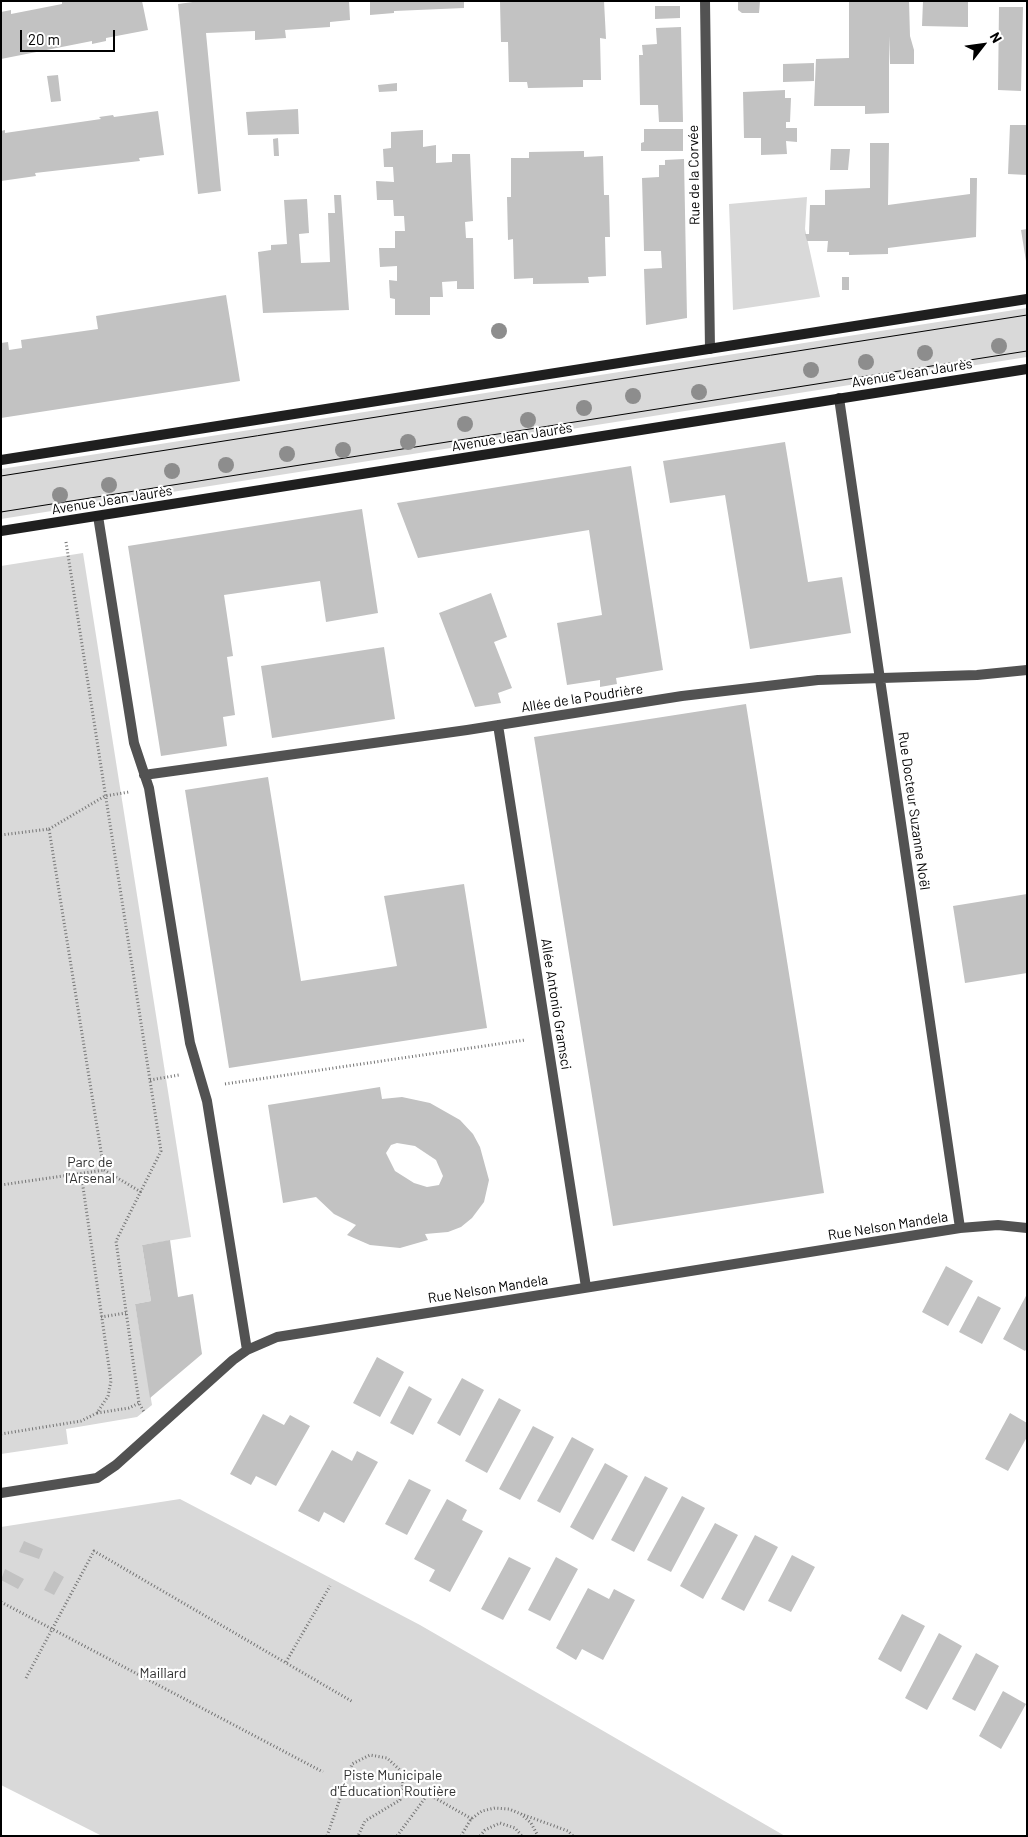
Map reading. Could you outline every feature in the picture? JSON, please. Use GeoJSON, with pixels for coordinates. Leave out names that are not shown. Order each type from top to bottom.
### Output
{"type":"FeatureCollection","features":[{"type":"Feature","properties":{"kind":"main road"},"geometry":{"type":"LineString","coordinates":[[1,460],[1027,299]]}},
{"type":"Feature","properties":{"kind":"main road","name":"Avenue Jean Jaurès"},"geometry":{"type":"LineString","coordinates":[[1,531],[1027,369]]}},
{"type":"Feature","properties":{"kind":"street","name":"Rue de la Corvée"},"geometry":{"type":"LineString","coordinates":[[705,1],[710,349]]}},
{"type":"Feature","properties":{"kind":"street","name":"Rue Docteur Suzanne Noël"},"geometry":{"type":"LineString","coordinates":[[838,398],[881,678],[960,1228]]}},
{"type":"Feature","properties":{"kind":"street"},"geometry":{"type":"LineString","coordinates":[[98,516],[134,743],[149,788],[190,1043],[206,1101],[247,1350]]}},
{"type":"Feature","properties":{"kind":"street","name":"Allée de la Poudrière"},"geometry":{"type":"LineString","coordinates":[[144,775],[498,726],[692,695],[818,680],[977,675],[1027,670]]}},
{"type":"Feature","properties":{"kind":"street","name":"Allée Antonio Gramsci"},"geometry":{"type":"LineString","coordinates":[[498,726],[586,1287]]}},
{"type":"Feature","properties":{"kind":"street","name":"Rue Nelson Mandela"},"geometry":{"type":"LineString","coordinates":[[1,1493],[97,1478],[107,1472],[247,1350],[277,1337],[960,1228],[998,1225],[1027,1228]]}},
{"type":"Feature","properties":{"kind":"path"},"geometry":{"type":"LineString","coordinates":[[63,522],[161,1151],[116,1241],[140,1403],[152,1432]]}},
{"type":"Feature","properties":{"kind":"path"},"geometry":{"type":"LineString","coordinates":[[1,835],[49,828],[105,796]]}},
{"type":"Feature","properties":{"kind":"path"},"geometry":{"type":"LineString","coordinates":[[49,828],[104,1170]]}},
{"type":"Feature","properties":{"kind":"path"},"geometry":{"type":"LineString","coordinates":[[150,1080],[198,1072],[226,1084],[547,1037]]}},
{"type":"Feature","properties":{"kind":"path"},"geometry":{"type":"LineString","coordinates":[[1,1185],[104,1170],[141,1192]]}},
{"type":"Feature","properties":{"kind":"path"},"geometry":{"type":"LineString","coordinates":[[81,1173],[111,1381],[108,1396],[97,1413]]}},
{"type":"Feature","properties":{"kind":"path"},"geometry":{"type":"LineString","coordinates":[[101,1317],[126,1313]]}},
{"type":"Feature","properties":{"kind":"path"},"geometry":{"type":"LineString","coordinates":[[1,1434],[81,1421],[97,1413],[129,1408],[140,1403]]}},
{"type":"Feature","properties":{"kind":"path"},"geometry":{"type":"LineString","coordinates":[[26,1678],[94,1551],[353,1702]]}},
{"type":"Feature","properties":{"kind":"path"},"geometry":{"type":"LineString","coordinates":[[286,1662],[330,1586]]}},
{"type":"Feature","properties":{"kind":"path"},"geometry":{"type":"LineString","coordinates":[[1,1602],[323,1772]]}},
{"type":"Feature","properties":{"kind":"path"},"geometry":{"type":"LineString","coordinates":[[327,1836],[352,1764],[370,1755],[387,1758],[400,1770],[403,1784],[400,1800],[365,1821],[358,1836]]}},
{"type":"Feature","properties":{"kind":"path"},"geometry":{"type":"LineString","coordinates":[[397,1836],[428,1794],[472,1819]]}},
{"type":"Feature","properties":{"kind":"path"},"geometry":{"type":"LineString","coordinates":[[460,1836],[472,1819],[482,1811],[508,1808],[568,1831],[573,1836]]}},
{"type":"Feature","properties":{"kind":"path"},"geometry":{"type":"LineString","coordinates":[[521,1814],[532,1823],[538,1836]]}},
{"type":"Feature","properties":{"kind":"path"},"geometry":{"type":"LineString","coordinates":[[480,1836],[485,1830],[500,1823],[515,1828],[522,1836]]}},
{"type":"Feature","properties":{"kind":"green space"},"geometry":{"type":"Polygon","coordinates":[[[807,197],[805,229],[820,297],[733,310],[729,204],[807,197]]]}},
{"type":"Feature","properties":{"kind":"green space"},"geometry":{"type":"Polygon","coordinates":[[[1027,308],[1027,357],[1,519],[1,469],[1027,308]]]}},
{"type":"Feature","properties":{"kind":"green space","name":"Parc de l'Arsenal"},"geometry":{"type":"Polygon","coordinates":[[[83,553],[191,1237],[142,1245],[151,1301],[135,1304],[152,1405],[137,1417],[66,1429],[68,1444],[1,1454],[1,566],[83,553]]]}},
{"type":"Feature","properties":{"kind":"green space","name":"Maillard"},"geometry":{"type":"Polygon","coordinates":[[[180,1499],[420,1625],[785,1836],[102,1836],[1,1785],[1,1527],[180,1499]]]}},
{"type":"Feature","properties":{"kind":"building"},"geometry":{"type":"Polygon","coordinates":[[[62,1],[142,1],[148,30],[106,38],[106,41],[92,44],[92,41],[1,59],[1,12],[11,10],[11,14],[62,4],[62,1]]]}},
{"type":"Feature","properties":{"kind":"building"},"geometry":{"type":"Polygon","coordinates":[[[200,1],[349,1],[350,20],[330,22],[330,27],[285,30],[286,38],[255,40],[255,31],[206,33],[221,191],[198,194],[178,4],[200,1]]]}},
{"type":"Feature","properties":{"kind":"building"},"geometry":{"type":"Polygon","coordinates":[[[370,1],[464,1],[464,8],[394,11],[394,13],[370,15],[370,1]]]}},
{"type":"Feature","properties":{"kind":"building"},"geometry":{"type":"Polygon","coordinates":[[[604,1],[606,39],[600,38],[601,80],[583,80],[583,87],[528,88],[527,82],[509,82],[508,42],[501,42],[500,2],[604,1]]]}},
{"type":"Feature","properties":{"kind":"building"},"geometry":{"type":"Polygon","coordinates":[[[738,1],[760,1],[759,13],[742,13],[738,10],[738,1]]]}},
{"type":"Feature","properties":{"kind":"building"},"geometry":{"type":"Polygon","coordinates":[[[849,1],[909,1],[910,36],[914,50],[914,64],[890,64],[889,36],[889,113],[865,114],[865,106],[814,106],[816,59],[849,58],[849,1]]]}},
{"type":"Feature","properties":{"kind":"building"},"geometry":{"type":"Polygon","coordinates":[[[923,1],[968,1],[968,27],[922,26],[923,1]]]}},
{"type":"Feature","properties":{"kind":"building"},"geometry":{"type":"Polygon","coordinates":[[[655,6],[680,6],[680,18],[655,19],[655,6]]]}},
{"type":"Feature","properties":{"kind":"building"},"geometry":{"type":"Polygon","coordinates":[[[999,7],[1023,7],[1021,91],[998,90],[999,7]]]}},
{"type":"Feature","properties":{"kind":"building"},"geometry":{"type":"Polygon","coordinates":[[[681,27],[683,122],[659,122],[658,105],[640,105],[639,55],[643,55],[642,45],[657,44],[656,28],[681,27]]]}},
{"type":"Feature","properties":{"kind":"building"},"geometry":{"type":"Polygon","coordinates":[[[814,63],[814,81],[783,82],[783,64],[814,63]]]}},
{"type":"Feature","properties":{"kind":"building"},"geometry":{"type":"Polygon","coordinates":[[[58,75],[61,101],[51,102],[47,76],[58,75]]]}},
{"type":"Feature","properties":{"kind":"building"},"geometry":{"type":"Polygon","coordinates":[[[397,83],[397,91],[379,92],[378,85],[397,83]]]}},
{"type":"Feature","properties":{"kind":"building"},"geometry":{"type":"Polygon","coordinates":[[[785,90],[785,98],[791,98],[790,122],[786,122],[786,128],[797,128],[797,142],[786,141],[787,154],[761,155],[761,138],[744,138],[743,92],[785,90]]]}},
{"type":"Feature","properties":{"kind":"building"},"geometry":{"type":"Polygon","coordinates":[[[298,109],[299,134],[248,135],[246,112],[298,109]]]}},
{"type":"Feature","properties":{"kind":"building"},"geometry":{"type":"Polygon","coordinates":[[[158,111],[164,155],[139,158],[140,161],[35,173],[36,176],[1,181],[1,131],[5,130],[5,133],[101,119],[99,117],[113,115],[114,117],[158,111]]]}},
{"type":"Feature","properties":{"kind":"building"},"geometry":{"type":"Polygon","coordinates":[[[1010,125],[1027,125],[1027,175],[1008,174],[1010,125]]]}},
{"type":"Feature","properties":{"kind":"building"},"geometry":{"type":"Polygon","coordinates":[[[644,129],[683,129],[683,151],[641,151],[641,143],[644,142],[644,129]]]}},
{"type":"Feature","properties":{"kind":"building"},"geometry":{"type":"Polygon","coordinates":[[[423,130],[423,147],[436,145],[436,163],[452,162],[452,154],[470,154],[473,221],[465,222],[466,238],[473,238],[474,289],[457,289],[457,281],[442,282],[443,297],[430,297],[430,315],[395,315],[395,299],[390,298],[389,280],[397,281],[397,266],[380,267],[379,248],[395,248],[395,231],[405,231],[404,216],[394,216],[393,200],[377,200],[376,181],[394,182],[393,167],[384,167],[383,149],[391,148],[391,132],[423,130]]]}},
{"type":"Feature","properties":{"kind":"building"},"geometry":{"type":"Polygon","coordinates":[[[278,138],[279,156],[274,156],[273,139],[278,138]]]}},
{"type":"Feature","properties":{"kind":"building"},"geometry":{"type":"Polygon","coordinates":[[[870,143],[889,143],[888,205],[970,194],[970,178],[977,178],[976,237],[888,248],[888,254],[849,255],[849,252],[827,252],[828,241],[807,241],[805,234],[809,234],[810,205],[825,205],[825,190],[870,188],[870,143]]]}},
{"type":"Feature","properties":{"kind":"building"},"geometry":{"type":"Polygon","coordinates":[[[831,149],[850,149],[848,170],[830,170],[831,149]]]}},
{"type":"Feature","properties":{"kind":"building"},"geometry":{"type":"Polygon","coordinates":[[[584,151],[584,157],[603,156],[604,195],[609,195],[610,237],[605,237],[606,276],[588,277],[589,283],[533,284],[533,278],[514,279],[513,239],[508,240],[507,197],[511,197],[511,158],[529,158],[529,152],[584,151]]]}},
{"type":"Feature","properties":{"kind":"building"},"geometry":{"type":"Polygon","coordinates":[[[684,159],[687,318],[646,325],[644,269],[662,268],[661,251],[644,251],[642,178],[659,177],[659,165],[665,165],[665,160],[684,159]]]}},
{"type":"Feature","properties":{"kind":"building"},"geometry":{"type":"Polygon","coordinates":[[[334,195],[341,195],[349,310],[263,313],[258,252],[271,250],[271,245],[287,244],[284,200],[307,199],[309,233],[299,234],[301,263],[330,262],[328,213],[335,213],[334,195]]]}},
{"type":"Feature","properties":{"kind":"building"},"geometry":{"type":"Polygon","coordinates":[[[1027,229],[1027,261],[1026,261],[1021,230],[1027,229]]]}},
{"type":"Feature","properties":{"kind":"building"},"geometry":{"type":"Polygon","coordinates":[[[842,277],[849,277],[849,290],[842,290],[842,277]]]}},
{"type":"Feature","properties":{"kind":"building"},"geometry":{"type":"Polygon","coordinates":[[[226,295],[240,381],[1,418],[1,343],[8,342],[9,350],[22,348],[21,340],[98,329],[96,316],[226,295]]]}},
{"type":"Feature","properties":{"kind":"building"},"geometry":{"type":"Polygon","coordinates":[[[785,442],[808,582],[842,577],[851,633],[750,649],[725,495],[670,503],[663,461],[785,442]]]}},
{"type":"Feature","properties":{"kind":"building"},"geometry":{"type":"Polygon","coordinates":[[[631,466],[663,670],[616,678],[617,684],[600,687],[600,680],[567,685],[557,623],[602,615],[589,530],[418,558],[397,503],[631,466]]]}},
{"type":"Feature","properties":{"kind":"building"},"geometry":{"type":"Polygon","coordinates":[[[362,509],[378,613],[326,622],[320,581],[224,595],[233,656],[227,657],[235,715],[223,717],[227,746],[161,756],[128,546],[362,509]]]}},
{"type":"Feature","properties":{"kind":"building"},"geometry":{"type":"Polygon","coordinates":[[[491,593],[507,637],[494,642],[512,688],[498,693],[501,703],[475,707],[439,613],[491,593]]]}},
{"type":"Feature","properties":{"kind":"building"},"geometry":{"type":"Polygon","coordinates":[[[384,647],[395,719],[272,738],[261,666],[384,647]]]}},
{"type":"Feature","properties":{"kind":"building"},"geometry":{"type":"Polygon","coordinates":[[[746,704],[824,1193],[613,1226],[534,737],[746,704]]]}},
{"type":"Feature","properties":{"kind":"building"},"geometry":{"type":"Polygon","coordinates":[[[268,777],[301,981],[397,966],[384,896],[464,884],[487,1028],[229,1068],[185,790],[268,777]]]}},
{"type":"Feature","properties":{"kind":"building"},"geometry":{"type":"Polygon","coordinates":[[[1027,894],[1027,973],[965,983],[953,906],[1027,894]]]}},
{"type":"Feature","properties":{"kind":"building"},"geometry":{"type":"Polygon","coordinates":[[[380,1087],[382,1099],[402,1097],[430,1103],[460,1120],[473,1134],[480,1147],[489,1180],[484,1202],[472,1218],[461,1227],[448,1232],[425,1234],[428,1240],[400,1248],[370,1245],[347,1235],[356,1225],[334,1214],[316,1197],[283,1203],[268,1105],[380,1087]],[[397,1143],[391,1145],[386,1153],[395,1171],[414,1183],[427,1187],[439,1185],[443,1176],[436,1160],[415,1146],[397,1143]]]}},
{"type":"Feature","properties":{"kind":"building"},"geometry":{"type":"Polygon","coordinates":[[[170,1240],[178,1297],[193,1294],[202,1354],[150,1398],[135,1304],[151,1301],[142,1245],[170,1240]]]}},
{"type":"Feature","properties":{"kind":"building"},"geometry":{"type":"Polygon","coordinates":[[[946,1266],[973,1281],[948,1326],[922,1312],[946,1266]]]}},
{"type":"Feature","properties":{"kind":"building"},"geometry":{"type":"Polygon","coordinates":[[[1027,1294],[1027,1348],[1025,1351],[1003,1339],[1027,1294]]]}},
{"type":"Feature","properties":{"kind":"building"},"geometry":{"type":"Polygon","coordinates":[[[978,1296],[1001,1308],[982,1344],[959,1332],[978,1296]]]}},
{"type":"Feature","properties":{"kind":"building"},"geometry":{"type":"Polygon","coordinates":[[[377,1357],[404,1372],[380,1417],[353,1403],[377,1357]]]}},
{"type":"Feature","properties":{"kind":"building"},"geometry":{"type":"Polygon","coordinates":[[[462,1378],[484,1390],[460,1436],[437,1423],[462,1378]]]}},
{"type":"Feature","properties":{"kind":"building"},"geometry":{"type":"Polygon","coordinates":[[[409,1386],[432,1399],[413,1435],[390,1423],[409,1386]]]}},
{"type":"Feature","properties":{"kind":"building"},"geometry":{"type":"Polygon","coordinates":[[[499,1398],[521,1410],[487,1473],[465,1461],[499,1398]]]}},
{"type":"Feature","properties":{"kind":"building"},"geometry":{"type":"Polygon","coordinates":[[[1010,1413],[1027,1423],[1027,1437],[1008,1471],[985,1459],[1010,1413]]]}},
{"type":"Feature","properties":{"kind":"building"},"geometry":{"type":"Polygon","coordinates":[[[263,1414],[284,1425],[290,1415],[310,1426],[276,1486],[256,1476],[251,1485],[230,1474],[263,1414]]]}},
{"type":"Feature","properties":{"kind":"building"},"geometry":{"type":"Polygon","coordinates":[[[533,1426],[554,1437],[520,1500],[499,1489],[533,1426]]]}},
{"type":"Feature","properties":{"kind":"building"},"geometry":{"type":"Polygon","coordinates":[[[572,1437],[594,1449],[560,1513],[537,1501],[572,1437]]]}},
{"type":"Feature","properties":{"kind":"building"},"geometry":{"type":"Polygon","coordinates":[[[332,1450],[352,1461],[357,1451],[378,1462],[344,1523],[324,1512],[319,1522],[298,1511],[332,1450]]]}},
{"type":"Feature","properties":{"kind":"building"},"geometry":{"type":"Polygon","coordinates":[[[605,1463],[628,1476],[593,1540],[570,1527],[605,1463]]]}},
{"type":"Feature","properties":{"kind":"building"},"geometry":{"type":"Polygon","coordinates":[[[645,1476],[668,1488],[634,1552],[611,1540],[645,1476]]]}},
{"type":"Feature","properties":{"kind":"building"},"geometry":{"type":"Polygon","coordinates":[[[409,1479],[431,1490],[407,1535],[385,1524],[409,1479]]]}},
{"type":"Feature","properties":{"kind":"building"},"geometry":{"type":"Polygon","coordinates":[[[682,1496],[705,1508],[671,1572],[647,1560],[682,1496]]]}},
{"type":"Feature","properties":{"kind":"building"},"geometry":{"type":"Polygon","coordinates":[[[447,1499],[467,1510],[462,1520],[483,1531],[450,1592],[429,1581],[435,1570],[414,1559],[447,1499]]]}},
{"type":"Feature","properties":{"kind":"building"},"geometry":{"type":"Polygon","coordinates":[[[715,1523],[738,1535],[703,1599],[680,1586],[715,1523]]]}},
{"type":"Feature","properties":{"kind":"building"},"geometry":{"type":"Polygon","coordinates":[[[755,1535],[778,1547],[744,1611],[721,1599],[755,1535]]]}},
{"type":"Feature","properties":{"kind":"building"},"geometry":{"type":"Polygon","coordinates":[[[24,1541],[43,1549],[39,1559],[19,1552],[24,1541]]]}},
{"type":"Feature","properties":{"kind":"building"},"geometry":{"type":"Polygon","coordinates":[[[792,1555],[815,1567],[791,1612],[768,1601],[792,1555]]]}},
{"type":"Feature","properties":{"kind":"building"},"geometry":{"type":"Polygon","coordinates":[[[509,1557],[531,1568],[503,1620],[481,1609],[509,1557]]]}},
{"type":"Feature","properties":{"kind":"building"},"geometry":{"type":"Polygon","coordinates":[[[556,1557],[578,1569],[550,1621],[528,1610],[556,1557]]]}},
{"type":"Feature","properties":{"kind":"building"},"geometry":{"type":"Polygon","coordinates":[[[5,1569],[24,1579],[18,1589],[1,1580],[5,1569]]]}},
{"type":"Feature","properties":{"kind":"building"},"geometry":{"type":"Polygon","coordinates":[[[54,1571],[64,1577],[54,1595],[44,1590],[54,1571]]]}},
{"type":"Feature","properties":{"kind":"building"},"geometry":{"type":"Polygon","coordinates":[[[588,1588],[609,1599],[614,1589],[635,1600],[603,1660],[582,1649],[576,1660],[556,1648],[588,1588]]]}},
{"type":"Feature","properties":{"kind":"building"},"geometry":{"type":"Polygon","coordinates":[[[902,1614],[925,1626],[901,1672],[878,1659],[902,1614]]]}},
{"type":"Feature","properties":{"kind":"building"},"geometry":{"type":"Polygon","coordinates":[[[939,1633],[962,1646],[927,1710],[905,1698],[939,1633]]]}},
{"type":"Feature","properties":{"kind":"building"},"geometry":{"type":"Polygon","coordinates":[[[976,1653],[999,1666],[975,1711],[952,1699],[976,1653]]]}},
{"type":"Feature","properties":{"kind":"building"},"geometry":{"type":"Polygon","coordinates":[[[1003,1691],[1026,1704],[1001,1749],[979,1736],[1003,1691]]]}},
{"type":"Feature","properties":{"kind":"tram line"},"geometry":{"type":"LineString","coordinates":[[1,476],[1027,315]]}},
{"type":"Feature","properties":{"kind":"tram line"},"geometry":{"type":"LineString","coordinates":[[1,512],[1027,351]]}},
{"type":"Feature","properties":{"kind":"park label","name":"Piste Municipale d'Éducation Routière"},"geometry":{"type":"Point","coordinates":[393,1784]}}]}
